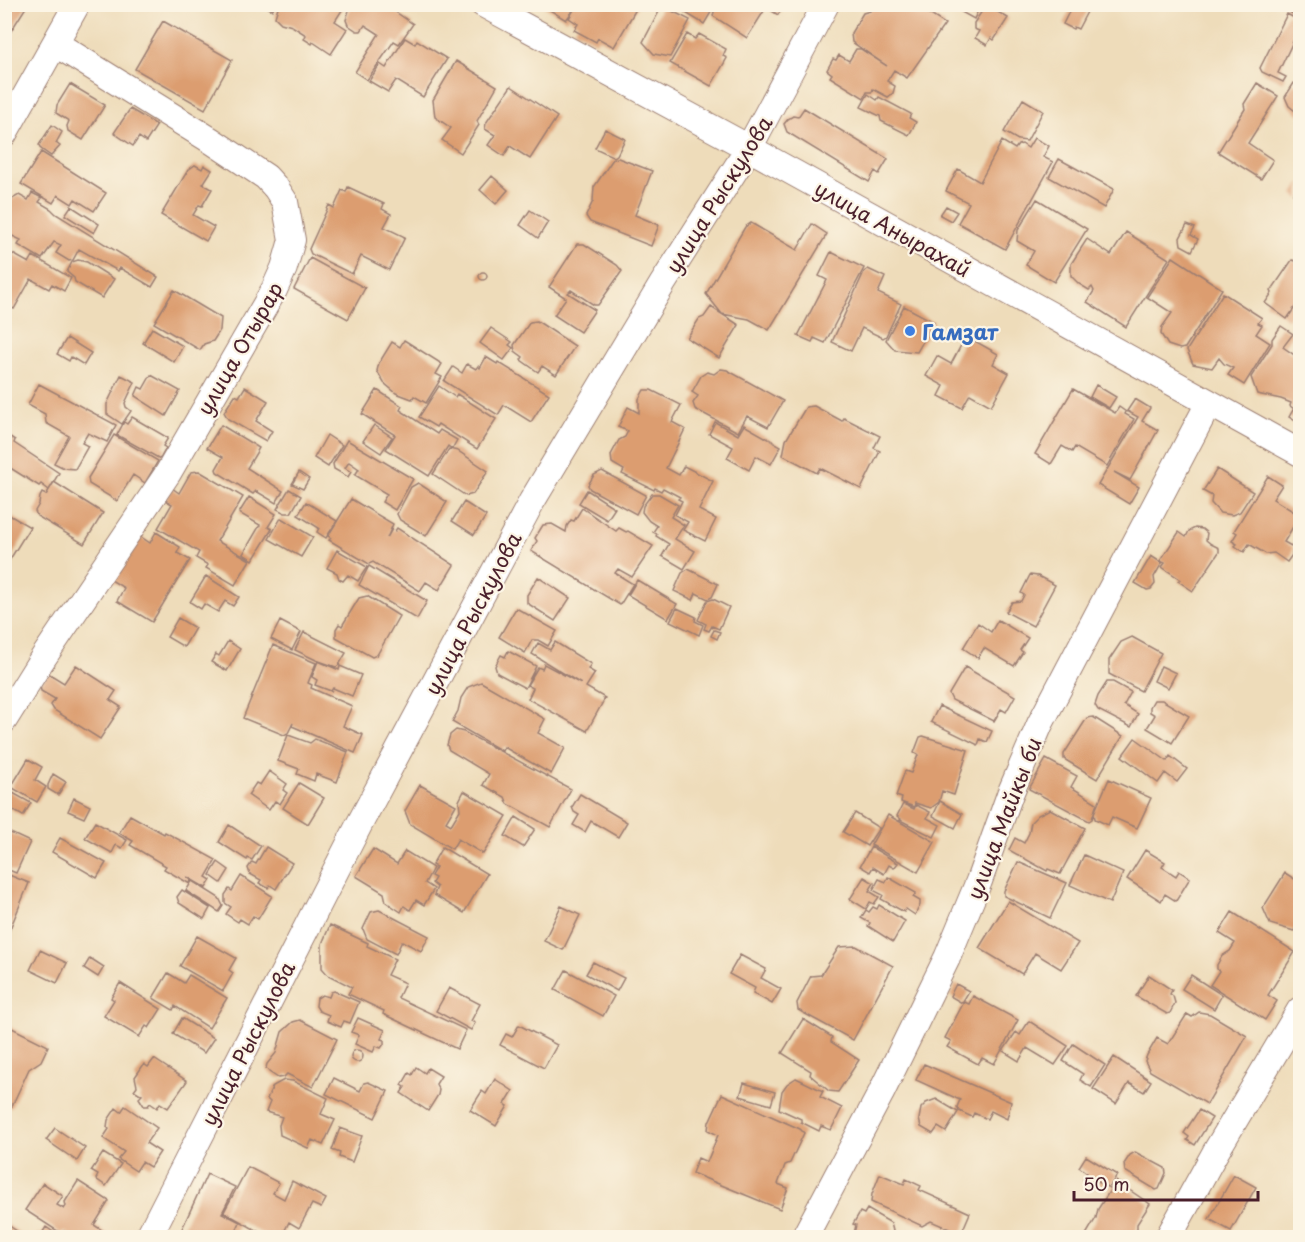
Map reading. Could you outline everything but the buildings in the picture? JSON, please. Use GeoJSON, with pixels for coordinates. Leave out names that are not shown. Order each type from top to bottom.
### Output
{"type":"FeatureCollection","features":[{"type":"Feature","properties":{"kind":"street"},"geometry":{"type":"LineString","coordinates":[[4,134],[77,4]]}},
{"type":"Feature","properties":{"kind":"street","name":"улица Анырахай"},"geometry":{"type":"LineString","coordinates":[[483,4],[1300,453]]}},
{"type":"Feature","properties":{"kind":"street","name":"улица Рыскулова"},"geometry":{"type":"LineString","coordinates":[[148,1238],[360,823],[532,501],[663,283],[748,148],[826,4]]}},
{"type":"Feature","properties":{"kind":"street","name":"улица Отырар"},"geometry":{"type":"LineString","coordinates":[[4,720],[39,664],[168,473],[274,290],[284,268],[292,240],[285,202],[266,177],[56,44]]}},
{"type":"Feature","properties":{"kind":"street","name":"улица Майкы би"},"geometry":{"type":"LineString","coordinates":[[804,1238],[881,1093],[947,958],[979,881],[1010,794],[1040,724],[1209,403]]}},
{"type":"Feature","properties":{"kind":"street"},"geometry":{"type":"LineString","coordinates":[[1168,1238],[1215,1153],[1300,1010]]}},
{"type":"Feature","properties":{"kind":"place","name":"Гамзат"},"geometry":{"type":"Point","coordinates":[910,331]}}]}
